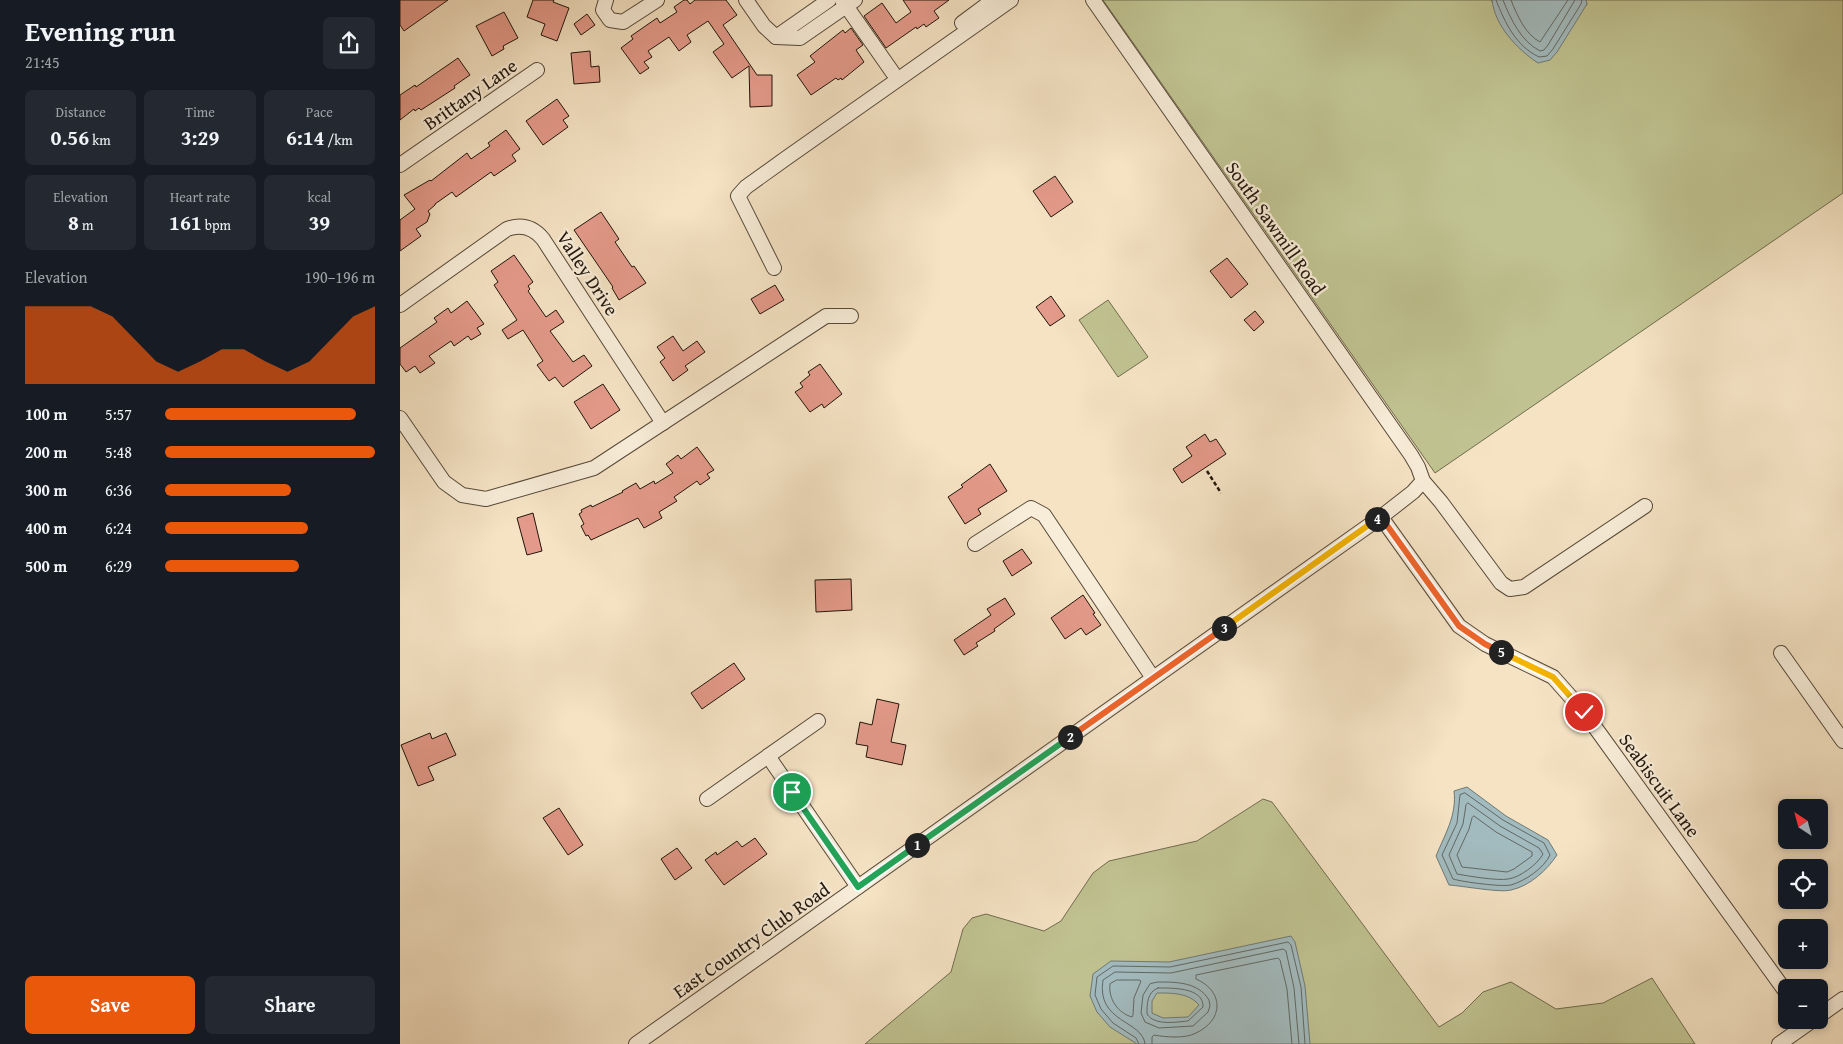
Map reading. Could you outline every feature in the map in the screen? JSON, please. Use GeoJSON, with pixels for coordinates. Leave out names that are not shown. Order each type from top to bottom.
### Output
{"type":"FeatureCollection","features":[{"type":"Feature","properties":{"kind":"street"},"geometry":{"type":"LineString","coordinates":[[606,0],[603,10],[610,20],[623,22],[657,0]]}},
{"type":"Feature","properties":{"kind":"street"},"geometry":{"type":"LineString","coordinates":[[746,0],[764,26],[776,37],[800,38],[848,2],[893,73]]}},
{"type":"Feature","properties":{"kind":"street"},"geometry":{"type":"LineString","coordinates":[[776,37],[828,0]]}},
{"type":"Feature","properties":{"kind":"street"},"geometry":{"type":"LineString","coordinates":[[819,124],[993,0]]}},
{"type":"Feature","properties":{"kind":"street"},"geometry":{"type":"LineString","coordinates":[[774,268],[738,196],[746,187],[785,159],[1011,0]]}},
{"type":"Feature","properties":{"kind":"street","name":"South Sawmill Road"},"geometry":{"type":"LineString","coordinates":[[1093,0],[1412,455],[1423,481],[1442,502],[1501,583],[1510,589],[1524,587],[1645,506]]}},
{"type":"Feature","properties":{"kind":"street","name":"Brittany Lane"},"geometry":{"type":"LineString","coordinates":[[400,165],[537,70]]}},
{"type":"Feature","properties":{"kind":"street","name":"Valley Drive"},"geometry":{"type":"LineString","coordinates":[[400,305],[507,229],[514,226],[529,227],[539,234],[548,246],[662,423]]}},
{"type":"Feature","properties":{"kind":"street"},"geometry":{"type":"LineString","coordinates":[[400,418],[444,482],[462,495],[486,499],[594,468],[826,316],[851,316]]}},
{"type":"Feature","properties":{"kind":"street","name":"East Country Club Road"},"geometry":{"type":"LineString","coordinates":[[636,1044],[1381,517],[1413,492],[1423,481]]}},
{"type":"Feature","properties":{"kind":"street"},"geometry":{"type":"LineString","coordinates":[[975,544],[1031,508],[1044,515],[1153,678]]}},
{"type":"Feature","properties":{"kind":"street","name":"Seabiscuit Lane"},"geometry":{"type":"LineString","coordinates":[[1381,517],[1459,626],[1485,644],[1553,677],[1584,712],[1778,981]]}},
{"type":"Feature","properties":{"kind":"street"},"geometry":{"type":"LineString","coordinates":[[1781,653],[1843,741]]}},
{"type":"Feature","properties":{"kind":"street"},"geometry":{"type":"LineString","coordinates":[[706,799],[818,721]]}},
{"type":"Feature","properties":{"kind":"street"},"geometry":{"type":"LineString","coordinates":[[768,756],[858,887]]}},
{"type":"Feature","properties":{"kind":"street"},"geometry":{"type":"LineString","coordinates":[[1828,1009],[1843,999]]}},
{"type":"Feature","properties":{"kind":"street"},"geometry":{"type":"LineString","coordinates":[[1779,1044],[1799,1029]]}},
{"type":"Feature","properties":{"kind":"path"},"geometry":{"type":"LineString","coordinates":[[1207,471],[1221,493]]}},
{"type":"Feature","properties":{"kind":"green space"},"geometry":{"type":"Polygon","coordinates":[[[1103,0],[1492,0],[1587,5],[1586,0],[1843,0],[1843,193],[1435,473],[1103,0]]]}},
{"type":"Feature","properties":{"kind":"green space"},"geometry":{"type":"Polygon","coordinates":[[[1108,300],[1148,357],[1118,377],[1079,320],[1108,300]]]}},
{"type":"Feature","properties":{"kind":"green space"},"geometry":{"type":"Polygon","coordinates":[[[1263,799],[1272,802],[1439,1027],[1462,1013],[1483,992],[1511,982],[1556,1009],[1603,1003],[1652,978],[1695,1044],[865,1044],[951,972],[963,929],[972,918],[986,914],[1044,931],[1061,921],[1093,873],[1109,861],[1197,841],[1263,799]]]}},
{"type":"Feature","properties":{"kind":"water"},"geometry":{"type":"Polygon","coordinates":[[[1492,0],[1586,0],[1587,4],[1557,52],[1550,60],[1538,63],[1522,51],[1502,28],[1492,0]]]}},
{"type":"Feature","properties":{"kind":"water"},"geometry":{"type":"Polygon","coordinates":[[[1467,787],[1506,816],[1548,840],[1557,855],[1543,872],[1525,885],[1506,891],[1449,885],[1436,856],[1452,816],[1454,791],[1467,787]]]}},
{"type":"Feature","properties":{"kind":"water"},"geometry":{"type":"Polygon","coordinates":[[[1291,936],[1295,942],[1305,986],[1310,1044],[1137,1044],[1110,1027],[1097,1012],[1090,996],[1093,974],[1111,961],[1169,962],[1291,936]],[[1157,993],[1152,1001],[1152,1013],[1163,1018],[1188,1017],[1199,1005],[1186,996],[1157,993]]]}},
{"type":"Feature","properties":{"kind":"building"},"geometry":{"type":"Polygon","coordinates":[[[400,0],[448,0],[404,31],[400,25],[400,0]]]}},
{"type":"Feature","properties":{"kind":"building"},"geometry":{"type":"Polygon","coordinates":[[[533,0],[554,0],[553,2],[569,8],[557,41],[541,35],[545,24],[527,17],[533,0]]]}},
{"type":"Feature","properties":{"kind":"building"},"geometry":{"type":"Polygon","coordinates":[[[687,0],[690,4],[695,0],[726,0],[737,15],[723,25],[757,75],[772,75],[772,106],[750,107],[749,66],[732,78],[713,52],[724,44],[708,21],[687,35],[691,42],[679,51],[669,37],[648,51],[652,57],[644,62],[649,68],[640,74],[621,48],[633,39],[631,36],[657,18],[660,23],[677,12],[674,7],[687,0]]]}},
{"type":"Feature","properties":{"kind":"building"},"geometry":{"type":"Polygon","coordinates":[[[903,0],[949,0],[934,11],[939,18],[926,27],[924,24],[917,29],[916,27],[886,48],[864,16],[882,3],[896,23],[911,12],[903,0]]]}},
{"type":"Feature","properties":{"kind":"building"},"geometry":{"type":"Polygon","coordinates":[[[504,12],[518,38],[503,46],[504,49],[492,56],[476,26],[504,12]]]}},
{"type":"Feature","properties":{"kind":"building"},"geometry":{"type":"Polygon","coordinates":[[[587,14],[595,25],[581,35],[574,24],[587,14]]]}},
{"type":"Feature","properties":{"kind":"building"},"geometry":{"type":"Polygon","coordinates":[[[851,28],[863,45],[856,50],[864,62],[842,80],[841,78],[838,80],[836,78],[811,95],[797,75],[815,62],[810,56],[843,30],[845,33],[851,28]]]}},
{"type":"Feature","properties":{"kind":"building"},"geometry":{"type":"Polygon","coordinates":[[[590,51],[591,67],[599,66],[600,82],[574,84],[571,53],[590,51]]]}},
{"type":"Feature","properties":{"kind":"building"},"geometry":{"type":"Polygon","coordinates":[[[458,58],[470,75],[454,86],[455,88],[421,110],[419,108],[415,111],[414,109],[400,120],[400,95],[415,85],[416,87],[458,58]]]}},
{"type":"Feature","properties":{"kind":"building"},"geometry":{"type":"Polygon","coordinates":[[[557,99],[569,116],[563,120],[568,127],[543,145],[526,121],[557,99]]]}},
{"type":"Feature","properties":{"kind":"building"},"geometry":{"type":"Polygon","coordinates":[[[506,130],[520,149],[512,155],[516,161],[494,176],[491,172],[456,197],[452,192],[435,204],[428,211],[430,214],[427,222],[416,229],[421,236],[400,251],[400,220],[415,209],[404,195],[431,181],[467,153],[471,159],[490,146],[488,143],[506,130]]]}},
{"type":"Feature","properties":{"kind":"building"},"geometry":{"type":"Polygon","coordinates":[[[1055,176],[1073,202],[1051,217],[1033,191],[1055,176]]]}},
{"type":"Feature","properties":{"kind":"building"},"geometry":{"type":"Polygon","coordinates":[[[601,212],[619,239],[615,242],[632,267],[634,266],[646,283],[619,300],[613,287],[574,230],[601,212]]]}},
{"type":"Feature","properties":{"kind":"building"},"geometry":{"type":"Polygon","coordinates":[[[514,255],[533,282],[528,286],[530,289],[528,291],[546,317],[556,310],[564,322],[550,331],[573,362],[584,355],[592,366],[563,387],[555,377],[549,381],[537,365],[543,361],[523,330],[508,339],[502,330],[517,320],[494,285],[498,282],[491,271],[514,255]]]}},
{"type":"Feature","properties":{"kind":"building"},"geometry":{"type":"Polygon","coordinates":[[[1227,258],[1248,284],[1231,298],[1210,271],[1227,258]]]}},
{"type":"Feature","properties":{"kind":"building"},"geometry":{"type":"Polygon","coordinates":[[[775,285],[784,300],[760,314],[751,299],[775,285]]]}},
{"type":"Feature","properties":{"kind":"building"},"geometry":{"type":"Polygon","coordinates":[[[1051,296],[1065,316],[1050,326],[1036,307],[1051,296]]]}},
{"type":"Feature","properties":{"kind":"building"},"geometry":{"type":"Polygon","coordinates":[[[467,301],[484,324],[477,328],[481,334],[471,340],[468,336],[454,346],[451,341],[429,356],[435,363],[420,373],[415,366],[406,372],[400,364],[400,348],[437,322],[434,318],[448,308],[451,313],[467,301]]]}},
{"type":"Feature","properties":{"kind":"building"},"geometry":{"type":"Polygon","coordinates":[[[1255,311],[1264,322],[1254,331],[1244,320],[1255,311]]]}},
{"type":"Feature","properties":{"kind":"building"},"geometry":{"type":"Polygon","coordinates":[[[673,336],[683,351],[697,341],[705,352],[685,366],[688,370],[673,381],[660,362],[665,358],[657,347],[673,336]]]}},
{"type":"Feature","properties":{"kind":"building"},"geometry":{"type":"Polygon","coordinates":[[[820,364],[842,394],[824,408],[822,404],[810,412],[795,392],[803,387],[800,383],[810,375],[808,372],[820,364]]]}},
{"type":"Feature","properties":{"kind":"building"},"geometry":{"type":"Polygon","coordinates":[[[603,384],[620,410],[591,429],[574,402],[603,384]]]}},
{"type":"Feature","properties":{"kind":"building"},"geometry":{"type":"Polygon","coordinates":[[[1205,434],[1210,442],[1216,439],[1226,454],[1182,483],[1173,469],[1192,456],[1186,447],[1205,434]]]}},
{"type":"Feature","properties":{"kind":"building"},"geometry":{"type":"Polygon","coordinates":[[[697,447],[714,470],[707,474],[710,478],[700,485],[697,481],[674,497],[677,501],[659,512],[662,518],[644,528],[638,518],[591,540],[588,535],[586,536],[581,526],[584,524],[579,514],[582,512],[581,510],[591,505],[592,507],[623,492],[636,483],[640,489],[654,481],[655,484],[673,473],[666,464],[678,455],[681,459],[697,447]]]}},
{"type":"Feature","properties":{"kind":"building"},"geometry":{"type":"Polygon","coordinates":[[[990,464],[1007,491],[978,509],[981,514],[965,524],[948,497],[990,464]]]}},
{"type":"Feature","properties":{"kind":"building"},"geometry":{"type":"Polygon","coordinates":[[[533,513],[542,551],[527,555],[517,518],[533,513]]]}},
{"type":"Feature","properties":{"kind":"building"},"geometry":{"type":"Polygon","coordinates":[[[1022,549],[1032,563],[1012,576],[1003,561],[1022,549]]]}},
{"type":"Feature","properties":{"kind":"building"},"geometry":{"type":"Polygon","coordinates":[[[851,579],[852,610],[816,612],[815,580],[851,579]]]}},
{"type":"Feature","properties":{"kind":"building"},"geometry":{"type":"Polygon","coordinates":[[[1083,595],[1101,625],[1086,635],[1081,628],[1065,639],[1051,618],[1083,595]]]}},
{"type":"Feature","properties":{"kind":"building"},"geometry":{"type":"Polygon","coordinates":[[[1005,598],[1015,614],[994,629],[995,631],[976,643],[978,646],[964,655],[954,640],[991,615],[987,609],[1005,598]]]}},
{"type":"Feature","properties":{"kind":"building"},"geometry":{"type":"Polygon","coordinates":[[[734,663],[745,679],[702,709],[691,693],[734,663]]]}},
{"type":"Feature","properties":{"kind":"building"},"geometry":{"type":"Polygon","coordinates":[[[877,699],[899,704],[891,742],[906,745],[902,765],[866,757],[868,746],[856,744],[860,722],[872,725],[877,699]]]}},
{"type":"Feature","properties":{"kind":"building"},"geometry":{"type":"Polygon","coordinates":[[[430,733],[432,739],[446,733],[456,755],[428,767],[434,780],[418,786],[401,745],[430,733]]]}},
{"type":"Feature","properties":{"kind":"building"},"geometry":{"type":"Polygon","coordinates":[[[559,808],[583,845],[568,855],[543,818],[559,808]]]}},
{"type":"Feature","properties":{"kind":"building"},"geometry":{"type":"Polygon","coordinates":[[[755,838],[767,854],[724,885],[705,860],[716,852],[717,855],[737,841],[742,847],[755,838]]]}},
{"type":"Feature","properties":{"kind":"building"},"geometry":{"type":"Polygon","coordinates":[[[677,848],[692,868],[675,880],[661,859],[677,848]]]}},
{"type":"Feature","properties":{"kind":"route"},"geometry":{"type":"LineString","coordinates":[[792,792],[858,887],[1381,517],[1459,626],[1485,644],[1553,677],[1584,712]]}}]}
